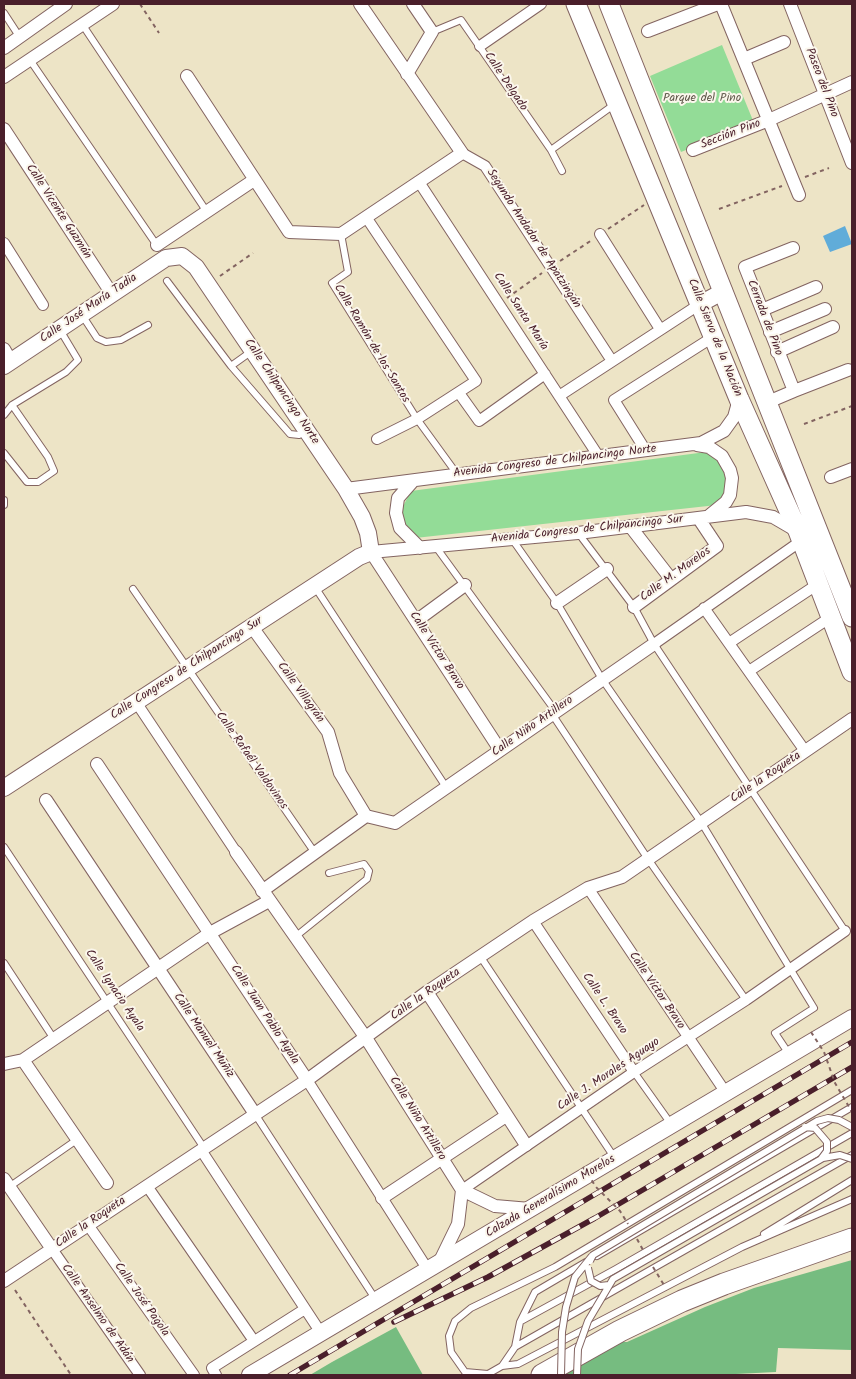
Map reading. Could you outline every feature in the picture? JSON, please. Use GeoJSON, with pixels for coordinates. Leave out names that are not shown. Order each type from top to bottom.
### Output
{"type":"FeatureCollection","features":[{"type":"Feature","properties":{"kind":"highway"},"geometry":{"type":"LineString","coordinates":[[542,1375],[620,1331],[682,1302],[724,1284],[852,1239]]}},
{"type":"Feature","properties":{"kind":"main road","name":"Calle Siervo de la Nación"},"geometry":{"type":"LineString","coordinates":[[576,4],[657,196],[713,337],[799,536],[851,666]]}},
{"type":"Feature","properties":{"kind":"main road"},"geometry":{"type":"LineString","coordinates":[[609,4],[852,617]]}},
{"type":"Feature","properties":{"kind":"street"},"geometry":{"type":"LineString","coordinates":[[4,48],[66,4]]}},
{"type":"Feature","properties":{"kind":"street"},"geometry":{"type":"LineString","coordinates":[[4,77],[113,4]]}},
{"type":"Feature","properties":{"kind":"street","name":"Segundo Andador de Apatzingán"},"geometry":{"type":"LineString","coordinates":[[360,4],[462,153],[485,166],[612,361]]}},
{"type":"Feature","properties":{"kind":"street"},"geometry":{"type":"LineString","coordinates":[[407,74],[432,32],[413,4]]}},
{"type":"Feature","properties":{"kind":"street"},"geometry":{"type":"LineString","coordinates":[[480,46],[527,8],[541,4]]}},
{"type":"Feature","properties":{"kind":"street","name":"Sección Pino"},"geometry":{"type":"LineString","coordinates":[[648,31],[720,4],[799,195]]}},
{"type":"Feature","properties":{"kind":"street","name":"Paseo del Pino"},"geometry":{"type":"LineString","coordinates":[[790,4],[852,163]]}},
{"type":"Feature","properties":{"kind":"street"},"geometry":{"type":"LineString","coordinates":[[744,59],[784,42]]}},
{"type":"Feature","properties":{"kind":"street"},"geometry":{"type":"LineString","coordinates":[[187,76],[289,232],[341,234],[462,153]]}},
{"type":"Feature","properties":{"kind":"street","name":"Sección Pino"},"geometry":{"type":"LineString","coordinates":[[693,150],[769,120],[852,82]]}},
{"type":"Feature","properties":{"kind":"street","name":"Calle Vicente Guzmán"},"geometry":{"type":"LineString","coordinates":[[4,130],[112,294]]}},
{"type":"Feature","properties":{"kind":"street","name":"Calle José María Tadia"},"geometry":{"type":"LineString","coordinates":[[6,359],[59,329],[112,294],[206,212],[254,180]]}},
{"type":"Feature","properties":{"kind":"street","name":"Calle Santa María"},"geometry":{"type":"LineString","coordinates":[[419,182],[599,457]]}},
{"type":"Feature","properties":{"kind":"street"},"geometry":{"type":"LineString","coordinates":[[366,217],[476,381],[417,420],[377,439]]}},
{"type":"Feature","properties":{"kind":"street"},"geometry":{"type":"LineString","coordinates":[[600,234],[660,329]]}},
{"type":"Feature","properties":{"kind":"street"},"geometry":{"type":"LineString","coordinates":[[4,243],[43,305]]}},
{"type":"Feature","properties":{"kind":"street","name":"Cerrada de Pino"},"geometry":{"type":"LineString","coordinates":[[793,248],[745,267],[794,391]]}},
{"type":"Feature","properties":{"kind":"street","name":"Calle Chilpancingo Norte"},"geometry":{"type":"LineString","coordinates":[[161,252],[182,256],[196,267],[346,489],[368,532],[371,552]]}},
{"type":"Feature","properties":{"kind":"street"},"geometry":{"type":"LineString","coordinates":[[762,310],[816,286]]}},
{"type":"Feature","properties":{"kind":"street"},"geometry":{"type":"LineString","coordinates":[[559,396],[660,329],[724,291]]}},
{"type":"Feature","properties":{"kind":"street"},"geometry":{"type":"LineString","coordinates":[[770,332],[825,309]]}},
{"type":"Feature","properties":{"kind":"street"},"geometry":{"type":"LineString","coordinates":[[777,352],[834,327]]}},
{"type":"Feature","properties":{"kind":"street"},"geometry":{"type":"LineString","coordinates":[[646,451],[614,400],[713,337]]}},
{"type":"Feature","properties":{"kind":"street"},"geometry":{"type":"LineString","coordinates":[[768,402],[848,370]]}},
{"type":"Feature","properties":{"kind":"street"},"geometry":{"type":"LineString","coordinates":[[459,392],[479,420],[545,374]]}},
{"type":"Feature","properties":{"kind":"street","name":"Avenida Congreso de Chilpancingo Norte"},"geometry":{"type":"LineString","coordinates":[[346,489],[693,445],[710,441],[724,431],[734,417],[739,399]]}},
{"type":"Feature","properties":{"kind":"street"},"geometry":{"type":"LineString","coordinates":[[693,445],[716,451],[727,463],[732,478],[730,494],[721,508],[699,519]]}},
{"type":"Feature","properties":{"kind":"street"},"geometry":{"type":"LineString","coordinates":[[831,477],[852,469]]}},
{"type":"Feature","properties":{"kind":"street"},"geometry":{"type":"LineString","coordinates":[[413,481],[398,498],[396,513],[400,528],[420,548]]}},
{"type":"Feature","properties":{"kind":"street","name":"Avenida Congreso de Chilpancingo Sur"},"geometry":{"type":"LineString","coordinates":[[371,552],[578,533],[755,512],[774,517],[799,536]]}},
{"type":"Feature","properties":{"kind":"street","name":"Calle M. Morelos"},"geometry":{"type":"LineString","coordinates":[[634,607],[717,546],[699,519]]}},
{"type":"Feature","properties":{"kind":"street"},"geometry":{"type":"LineString","coordinates":[[630,526],[671,580]]}},
{"type":"Feature","properties":{"kind":"street","name":"Calle Niño Artillero"},"geometry":{"type":"LineString","coordinates":[[366,816],[395,823],[654,644],[799,536]]}},
{"type":"Feature","properties":{"kind":"street","name":"Calle Congreso de Chilpancingo Sur"},"geometry":{"type":"LineString","coordinates":[[4,788],[188,670],[314,586],[371,552]]}},
{"type":"Feature","properties":{"kind":"street","name":"Calle Víctor Bravo"},"geometry":{"type":"LineString","coordinates":[[371,552],[500,750]]}},
{"type":"Feature","properties":{"kind":"street"},"geometry":{"type":"LineString","coordinates":[[557,603],[608,569]]}},
{"type":"Feature","properties":{"kind":"street"},"geometry":{"type":"LineString","coordinates":[[729,644],[818,584]]}},
{"type":"Feature","properties":{"kind":"street"},"geometry":{"type":"LineString","coordinates":[[416,621],[465,585]]}},
{"type":"Feature","properties":{"kind":"street"},"geometry":{"type":"LineString","coordinates":[[704,608],[805,751]]}},
{"type":"Feature","properties":{"kind":"street"},"geometry":{"type":"LineString","coordinates":[[749,671],[831,617]]}},
{"type":"Feature","properties":{"kind":"street","name":"Calle Villagrán"},"geometry":{"type":"LineString","coordinates":[[252,627],[328,732],[340,773],[366,816]]}},
{"type":"Feature","properties":{"kind":"street","name":"Calle Niño Artillero"},"geometry":{"type":"LineString","coordinates":[[136,702],[265,896],[366,1038],[462,1190]]}},
{"type":"Feature","properties":{"kind":"street","name":"Calle la Roqueta"},"geometry":{"type":"LineString","coordinates":[[5,1278],[52,1249],[307,1080],[427,992],[533,921],[588,888],[622,877],[852,719]]}},
{"type":"Feature","properties":{"kind":"street","name":"Calle Juan Pablo Ayala"},"geometry":{"type":"LineString","coordinates":[[97,764],[210,932],[382,1198],[433,1266]]}},
{"type":"Feature","properties":{"kind":"street","name":"Calle Manuel Muñiz"},"geometry":{"type":"LineString","coordinates":[[46,800],[255,1114]]}},
{"type":"Feature","properties":{"kind":"street"},"geometry":{"type":"LineString","coordinates":[[4,1064],[23,1060],[157,967],[265,896],[315,853],[366,816]]}},
{"type":"Feature","properties":{"kind":"street","name":"Calle Víctor Bravo"},"geometry":{"type":"LineString","coordinates":[[588,888],[726,1093]]}},
{"type":"Feature","properties":{"kind":"street","name":"Calle L. Bravo"},"geometry":{"type":"LineString","coordinates":[[533,921],[634,1072]]}},
{"type":"Feature","properties":{"kind":"street","name":"Calle J. Morales Aguayo"},"geometry":{"type":"LineString","coordinates":[[462,1190],[634,1072],[792,969],[845,931]]}},
{"type":"Feature","properties":{"kind":"street"},"geometry":{"type":"LineString","coordinates":[[427,992],[526,1145]]}},
{"type":"Feature","properties":{"kind":"street","name":"Calzada Generalísimo Morelos"},"geometry":{"type":"LineString","coordinates":[[250,1375],[852,1018]]}},
{"type":"Feature","properties":{"kind":"street"},"geometry":{"type":"LineString","coordinates":[[23,1060],[107,1183]]}},
{"type":"Feature","properties":{"kind":"street"},"geometry":{"type":"LineString","coordinates":[[382,1198],[506,1116]]}},
{"type":"Feature","properties":{"kind":"street","name":"Calle Ignacio Ayala"},"geometry":{"type":"LineString","coordinates":[[202,1149],[321,1333]]}},
{"type":"Feature","properties":{"kind":"street","name":"Calle Anselmo de Adán"},"geometry":{"type":"LineString","coordinates":[[6,1183],[140,1375]]}},
{"type":"Feature","properties":{"kind":"street"},"geometry":{"type":"LineString","coordinates":[[147,1186],[254,1341]]}},
{"type":"Feature","properties":{"kind":"street"},"geometry":{"type":"LineString","coordinates":[[433,1266],[447,1251],[458,1224],[462,1190],[495,1206],[530,1209]]}},
{"type":"Feature","properties":{"kind":"street","name":"Calle José Pagola"},"geometry":{"type":"LineString","coordinates":[[88,1225],[194,1375]]}},
{"type":"Feature","properties":{"kind":"street"},"geometry":{"type":"LineString","coordinates":[[216,1375],[212,1368],[305,1309]]}},
{"type":"Feature","properties":{"kind":"lane"},"geometry":{"type":"LineString","coordinates":[[4,14],[19,36]]}},
{"type":"Feature","properties":{"kind":"lane","name":"Calle Delgado"},"geometry":{"type":"LineString","coordinates":[[432,32],[461,20],[551,150],[562,171]]}},
{"type":"Feature","properties":{"kind":"lane"},"geometry":{"type":"LineString","coordinates":[[82,24],[206,212]]}},
{"type":"Feature","properties":{"kind":"lane"},"geometry":{"type":"LineString","coordinates":[[30,60],[161,252]]}},
{"type":"Feature","properties":{"kind":"lane"},"geometry":{"type":"LineString","coordinates":[[551,150],[618,102]]}},
{"type":"Feature","properties":{"kind":"lane","name":"Calle Ramón de los Santos"},"geometry":{"type":"LineString","coordinates":[[341,234],[348,272],[332,283],[417,420],[458,475]]}},
{"type":"Feature","properties":{"kind":"lane"},"geometry":{"type":"LineString","coordinates":[[167,281],[231,366],[290,434],[299,435],[307,431]]}},
{"type":"Feature","properties":{"kind":"lane"},"geometry":{"type":"LineString","coordinates":[[82,314],[98,338],[106,342],[121,340],[148,325]]}},
{"type":"Feature","properties":{"kind":"lane"},"geometry":{"type":"LineString","coordinates":[[4,415],[12,405],[66,372],[78,360],[59,329]]}},
{"type":"Feature","properties":{"kind":"lane"},"geometry":{"type":"LineString","coordinates":[[231,366],[253,351]]}},
{"type":"Feature","properties":{"kind":"lane"},"geometry":{"type":"LineString","coordinates":[[4,453],[27,482],[38,482],[54,471],[48,456],[12,405]]}},
{"type":"Feature","properties":{"kind":"lane"},"geometry":{"type":"LineString","coordinates":[[4,500],[4,505]]}},
{"type":"Feature","properties":{"kind":"lane"},"geometry":{"type":"LineString","coordinates":[[578,533],[608,569],[634,607],[654,644],[845,931]]}},
{"type":"Feature","properties":{"kind":"lane"},"geometry":{"type":"LineString","coordinates":[[512,538],[557,603],[602,679],[701,822],[814,1008],[775,1033],[790,1055]]}},
{"type":"Feature","properties":{"kind":"lane"},"geometry":{"type":"LineString","coordinates":[[436,546],[554,713],[648,859],[746,1000]]}},
{"type":"Feature","properties":{"kind":"lane"},"geometry":{"type":"LineString","coordinates":[[314,586],[446,788]]}},
{"type":"Feature","properties":{"kind":"lane","name":"Calle Rafaél Valdovinos"},"geometry":{"type":"LineString","coordinates":[[133,589],[315,853]]}},
{"type":"Feature","properties":{"kind":"lane","name":"Calle Ignacio Ayala"},"geometry":{"type":"LineString","coordinates":[[4,847],[202,1149]]}},
{"type":"Feature","properties":{"kind":"lane"},"geometry":{"type":"LineString","coordinates":[[294,938],[367,879],[369,871],[364,864],[329,873]]}},
{"type":"Feature","properties":{"kind":"lane"},"geometry":{"type":"LineString","coordinates":[[480,956],[615,1159]]}},
{"type":"Feature","properties":{"kind":"lane"},"geometry":{"type":"LineString","coordinates":[[4,963],[54,1039]]}},
{"type":"Feature","properties":{"kind":"lane","name":"Calle L. Bravo"},"geometry":{"type":"LineString","coordinates":[[634,1072],[672,1125]]}},
{"type":"Feature","properties":{"kind":"lane"},"geometry":{"type":"LineString","coordinates":[[852,1090],[555,1268],[471,1308],[455,1321],[449,1336],[451,1352],[464,1374],[488,1374],[502,1366],[518,1364],[742,1247],[852,1180]]}},
{"type":"Feature","properties":{"kind":"lane"},"geometry":{"type":"LineString","coordinates":[[502,1366],[515,1347],[520,1322],[535,1292],[852,1106]]}},
{"type":"Feature","properties":{"kind":"lane","name":"Calle Manuel Muñiz"},"geometry":{"type":"LineString","coordinates":[[255,1114],[376,1300]]}},
{"type":"Feature","properties":{"kind":"lane"},"geometry":{"type":"LineString","coordinates":[[560,1375],[562,1332],[566,1307],[575,1276],[593,1255],[804,1127],[828,1118],[839,1120],[851,1126]]}},
{"type":"Feature","properties":{"kind":"lane"},"geometry":{"type":"LineString","coordinates":[[804,1127],[815,1128],[827,1142],[827,1152],[821,1160]]}},
{"type":"Feature","properties":{"kind":"lane"},"geometry":{"type":"LineString","coordinates":[[520,1322],[852,1133]]}},
{"type":"Feature","properties":{"kind":"lane"},"geometry":{"type":"LineString","coordinates":[[6,1183],[78,1139]]}},
{"type":"Feature","properties":{"kind":"lane"},"geometry":{"type":"LineString","coordinates":[[577,1375],[578,1349],[588,1320],[613,1279],[821,1160],[840,1156],[852,1157]]}},
{"type":"Feature","properties":{"kind":"lane"},"geometry":{"type":"LineString","coordinates":[[515,1347],[852,1157]]}},
{"type":"Feature","properties":{"kind":"lane"},"geometry":{"type":"LineString","coordinates":[[742,1247],[852,1199]]}},
{"type":"Feature","properties":{"kind":"lane"},"geometry":{"type":"LineString","coordinates":[[593,1255],[588,1268],[589,1276],[600,1286],[610,1285]]}},
{"type":"Feature","properties":{"kind":"path"},"geometry":{"type":"LineString","coordinates":[[140,4],[159,33]]}},
{"type":"Feature","properties":{"kind":"path"},"geometry":{"type":"LineString","coordinates":[[719,210],[829,168]]}},
{"type":"Feature","properties":{"kind":"path"},"geometry":{"type":"LineString","coordinates":[[499,303],[657,196]]}},
{"type":"Feature","properties":{"kind":"path"},"geometry":{"type":"LineString","coordinates":[[219,276],[253,253]]}},
{"type":"Feature","properties":{"kind":"path"},"geometry":{"type":"LineString","coordinates":[[804,424],[852,406]]}},
{"type":"Feature","properties":{"kind":"path"},"geometry":{"type":"LineString","coordinates":[[811,1032],[824,1052],[835,1083],[852,1112]]}},
{"type":"Feature","properties":{"kind":"path"},"geometry":{"type":"LineString","coordinates":[[5,1278],[71,1375]]}},
{"type":"Feature","properties":{"kind":"green space","name":"Parque del Pino"},"geometry":{"type":"Polygon","coordinates":[[[722,45],[754,123],[681,152],[650,76],[722,45]]]}},
{"type":"Feature","properties":{"kind":"green space"},"geometry":{"type":"Polygon","coordinates":[[[706,452],[725,462],[728,493],[717,505],[415,538],[399,514],[411,491],[706,452]]]}},
{"type":"Feature","properties":{"kind":"green space"},"geometry":{"type":"Polygon","coordinates":[[[852,1260],[852,1350],[778,1348],[776,1372],[716,1375],[562,1375],[621,1342],[627,1342],[705,1307],[754,1288],[852,1260]]]}},
{"type":"Feature","properties":{"kind":"green space"},"geometry":{"type":"Polygon","coordinates":[[[396,1327],[423,1375],[310,1375],[332,1362],[396,1327]]]}},
{"type":"Feature","properties":{"kind":"water"},"geometry":{"type":"Polygon","coordinates":[[[845,226],[852,244],[830,252],[823,236],[845,226]]]}},
{"type":"Feature","properties":{"kind":"railway"},"geometry":{"type":"LineString","coordinates":[[290,1375],[852,1042]]}},
{"type":"Feature","properties":{"kind":"railway"},"geometry":{"type":"LineString","coordinates":[[394,1322],[488,1277],[595,1218],[852,1067]]}}]}
